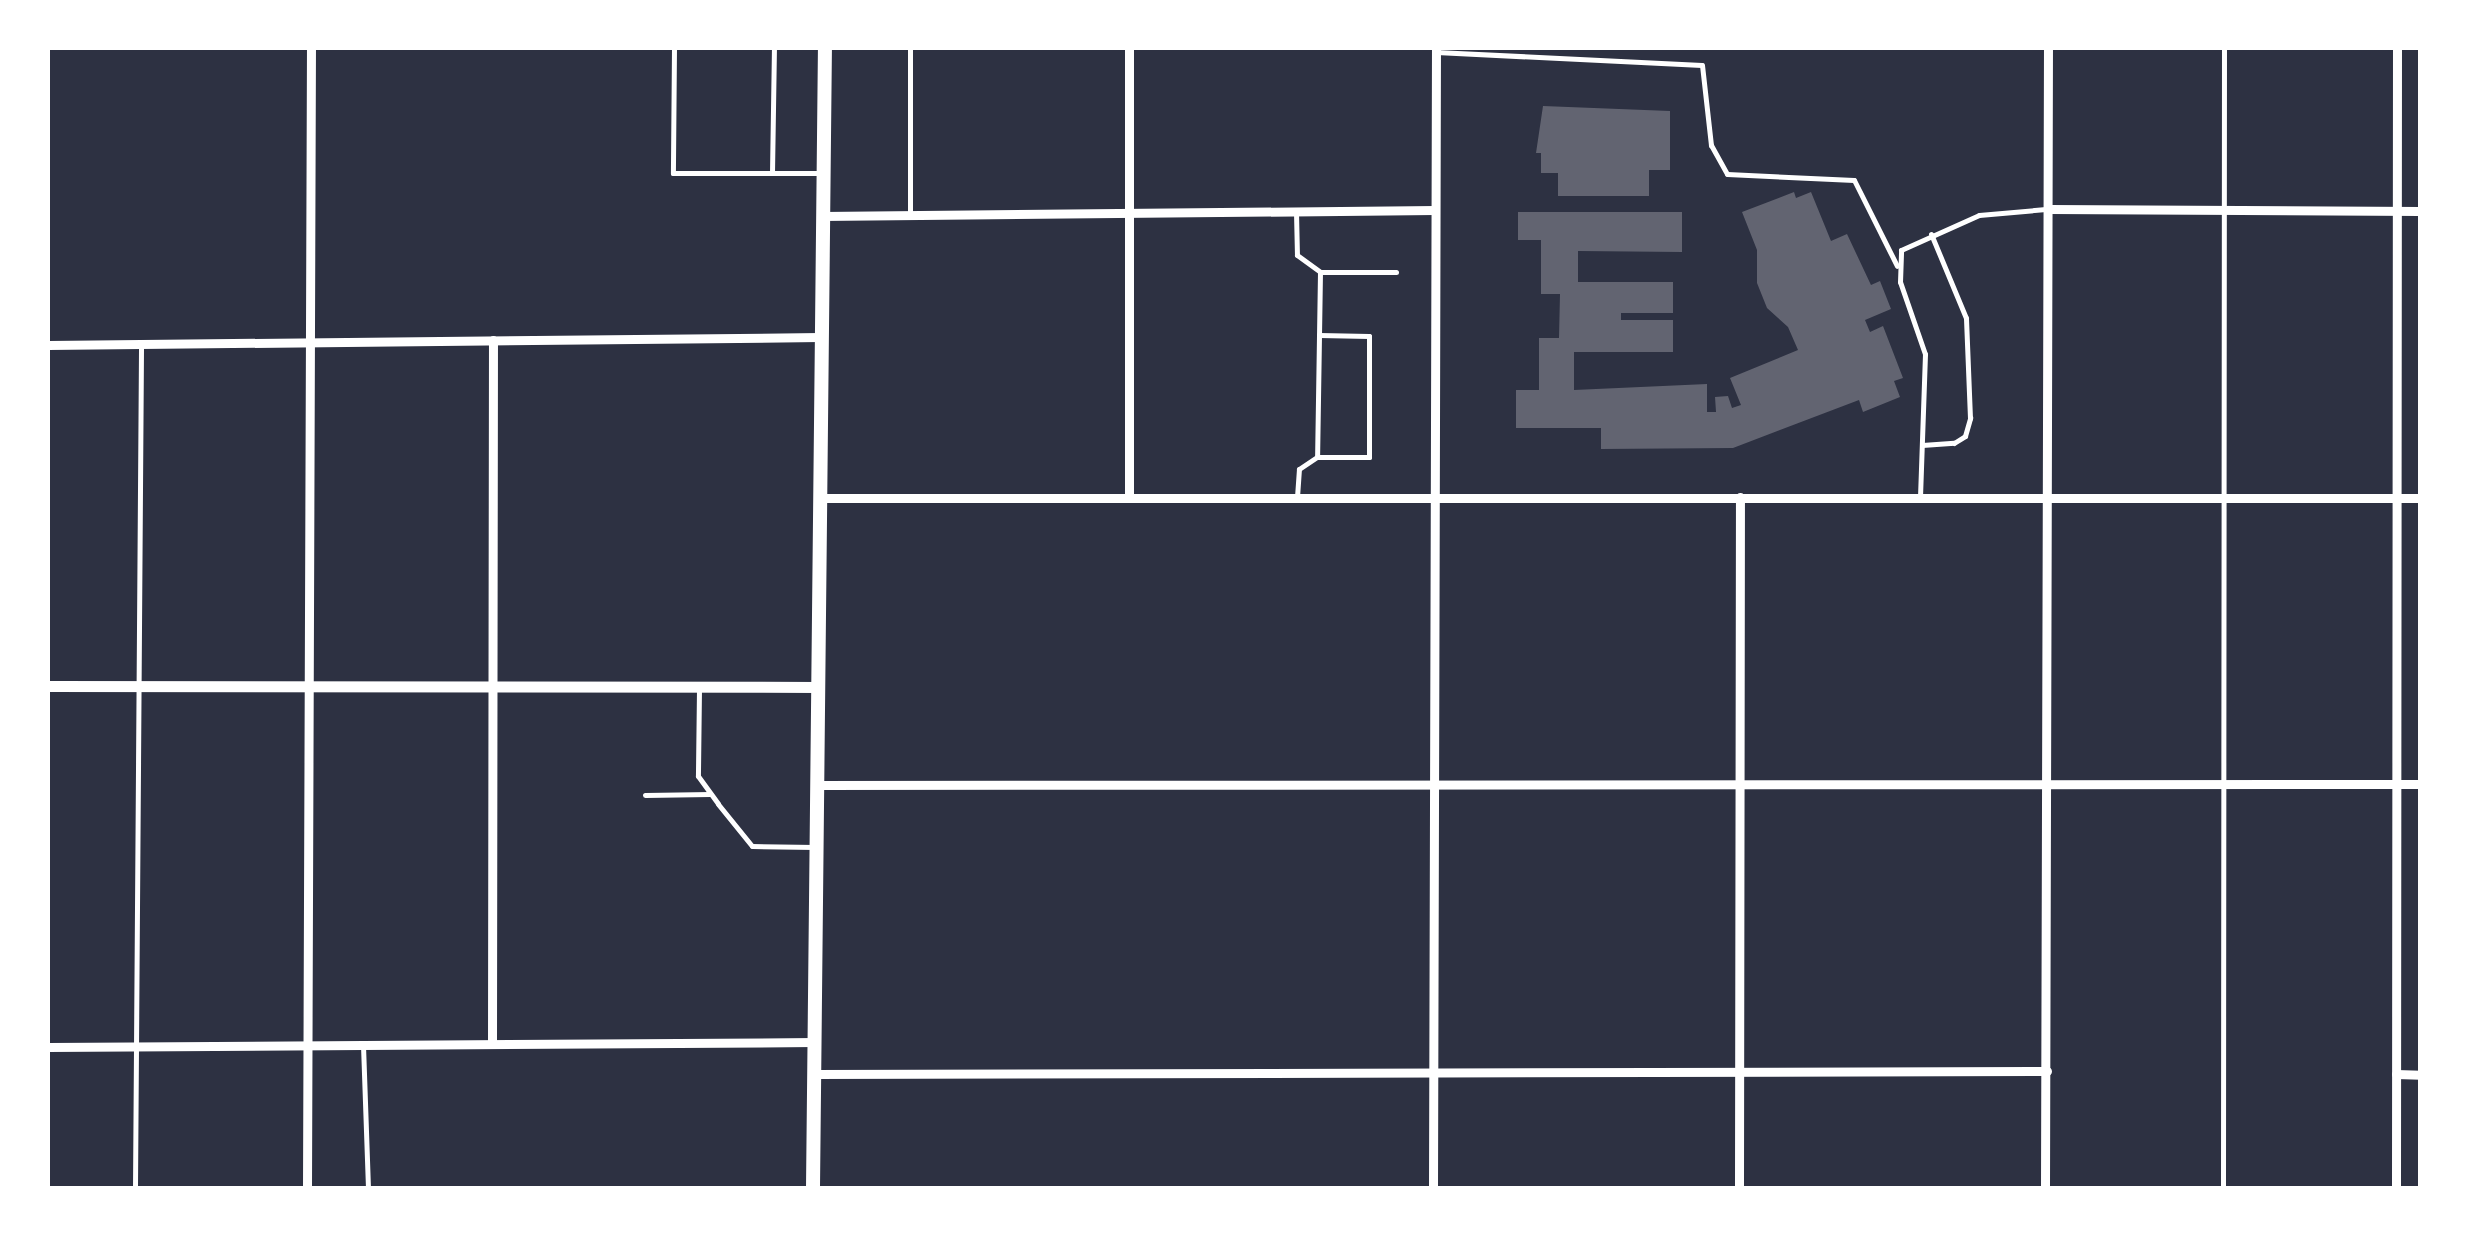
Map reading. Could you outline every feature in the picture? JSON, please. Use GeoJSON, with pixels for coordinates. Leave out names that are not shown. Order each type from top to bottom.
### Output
{"type":"FeatureCollection","features":[{"type":"Feature","properties":{"kind":"main road"},"geometry":{"type":"LineString","coordinates":[[813,1188],[824,48]]}},
{"type":"Feature","properties":{"kind":"street"},"geometry":{"type":"LineString","coordinates":[[307,1188],[313,685],[311,48]]}},
{"type":"Feature","properties":{"kind":"street"},"geometry":{"type":"LineString","coordinates":[[1129,48],[1129,497]]}},
{"type":"Feature","properties":{"kind":"street"},"geometry":{"type":"LineString","coordinates":[[2045,1188],[2047,784],[2043,497],[2048,48]]}},
{"type":"Feature","properties":{"kind":"street"},"geometry":{"type":"LineString","coordinates":[[2396,1188],[2397,48]]}},
{"type":"Feature","properties":{"kind":"street"},"geometry":{"type":"LineString","coordinates":[[1433,1188],[1436,50]]}},
{"type":"Feature","properties":{"kind":"street"},"geometry":{"type":"LineString","coordinates":[[2049,209],[2420,212]]}},
{"type":"Feature","properties":{"kind":"street"},"geometry":{"type":"LineString","coordinates":[[822,216],[1435,210]]}},
{"type":"Feature","properties":{"kind":"street"},"geometry":{"type":"LineString","coordinates":[[48,345],[820,336]]}},
{"type":"Feature","properties":{"kind":"street"},"geometry":{"type":"LineString","coordinates":[[492,1044],[493,340]]}},
{"type":"Feature","properties":{"kind":"street"},"geometry":{"type":"LineString","coordinates":[[1739,1188],[1740,497]]}},
{"type":"Feature","properties":{"kind":"street"},"geometry":{"type":"LineString","coordinates":[[819,498],[2420,498]]}},
{"type":"Feature","properties":{"kind":"street"},"geometry":{"type":"LineString","coordinates":[[48,686],[818,687]]}},
{"type":"Feature","properties":{"kind":"street"},"geometry":{"type":"LineString","coordinates":[[817,785],[2420,784]]}},
{"type":"Feature","properties":{"kind":"street"},"geometry":{"type":"LineString","coordinates":[[48,1047],[814,1042]]}},
{"type":"Feature","properties":{"kind":"street"},"geometry":{"type":"LineString","coordinates":[[814,1074],[2047,1071]]}},
{"type":"Feature","properties":{"kind":"street"},"geometry":{"type":"LineString","coordinates":[[2396,1074],[2420,1074]]}},
{"type":"Feature","properties":{"kind":"lane"},"geometry":{"type":"LineString","coordinates":[[674,48],[673,173],[822,173]]}},
{"type":"Feature","properties":{"kind":"lane"},"geometry":{"type":"LineString","coordinates":[[772,173],[774,48]]}},
{"type":"Feature","properties":{"kind":"lane"},"geometry":{"type":"LineString","coordinates":[[910,48],[910,215]]}},
{"type":"Feature","properties":{"kind":"lane"},"geometry":{"type":"LineString","coordinates":[[2224,48],[2224,1188]]}},
{"type":"Feature","properties":{"kind":"lane"},"geometry":{"type":"LineString","coordinates":[[1436,50],[1487,49],[1514,59],[1702,65],[1711,145],[1727,174],[1854,180],[1897,266],[1922,334],[1920,497]]}},
{"type":"Feature","properties":{"kind":"lane"},"geometry":{"type":"LineString","coordinates":[[1897,266],[1901,250],[1931,234],[1990,213],[2049,209]]}},
{"type":"Feature","properties":{"kind":"lane"},"geometry":{"type":"LineString","coordinates":[[1296,212],[1297,255],[1320,272],[1396,272]]}},
{"type":"Feature","properties":{"kind":"lane"},"geometry":{"type":"LineString","coordinates":[[1922,444],[1954,444],[1965,436],[1970,418],[1966,318],[1931,234]]}},
{"type":"Feature","properties":{"kind":"lane"},"geometry":{"type":"LineString","coordinates":[[1317,456],[1320,272]]}},
{"type":"Feature","properties":{"kind":"lane"},"geometry":{"type":"LineString","coordinates":[[1297,497],[1299,470],[1317,456],[1370,456],[1370,336],[1319,335]]}},
{"type":"Feature","properties":{"kind":"lane"},"geometry":{"type":"LineString","coordinates":[[135,1188],[135,686],[141,344]]}},
{"type":"Feature","properties":{"kind":"lane"},"geometry":{"type":"LineString","coordinates":[[699,686],[698,776],[710,794],[752,846],[816,848]]}},
{"type":"Feature","properties":{"kind":"lane"},"geometry":{"type":"LineString","coordinates":[[645,795],[710,794]]}},
{"type":"Feature","properties":{"kind":"lane"},"geometry":{"type":"LineString","coordinates":[[363,1045],[368,1188]]}},
{"type":"Feature","properties":{"kind":"building"},"geometry":{"type":"Polygon","coordinates":[[[1543,106],[1670,111],[1670,170],[1649,170],[1649,196],[1558,196],[1558,173],[1541,173],[1541,153],[1536,153],[1543,106]]]}},
{"type":"Feature","properties":{"kind":"building"},"geometry":{"type":"Polygon","coordinates":[[[1794,192],[1796,198],[1811,192],[1831,241],[1847,234],[1871,285],[1880,281],[1891,309],[1865,320],[1870,332],[1883,326],[1903,378],[1894,381],[1900,397],[1863,412],[1859,400],[1733,448],[1601,449],[1601,428],[1516,428],[1516,390],[1539,390],[1539,338],[1559,338],[1560,294],[1541,294],[1541,240],[1518,240],[1518,212],[1682,212],[1682,252],[1578,251],[1578,282],[1673,282],[1673,313],[1621,313],[1621,320],[1673,320],[1673,352],[1574,352],[1574,390],[1707,384],[1707,412],[1716,412],[1715,397],[1728,396],[1732,408],[1741,405],[1730,378],[1798,350],[1788,327],[1767,308],[1757,283],[1757,250],[1742,212],[1794,192]]]}}]}
